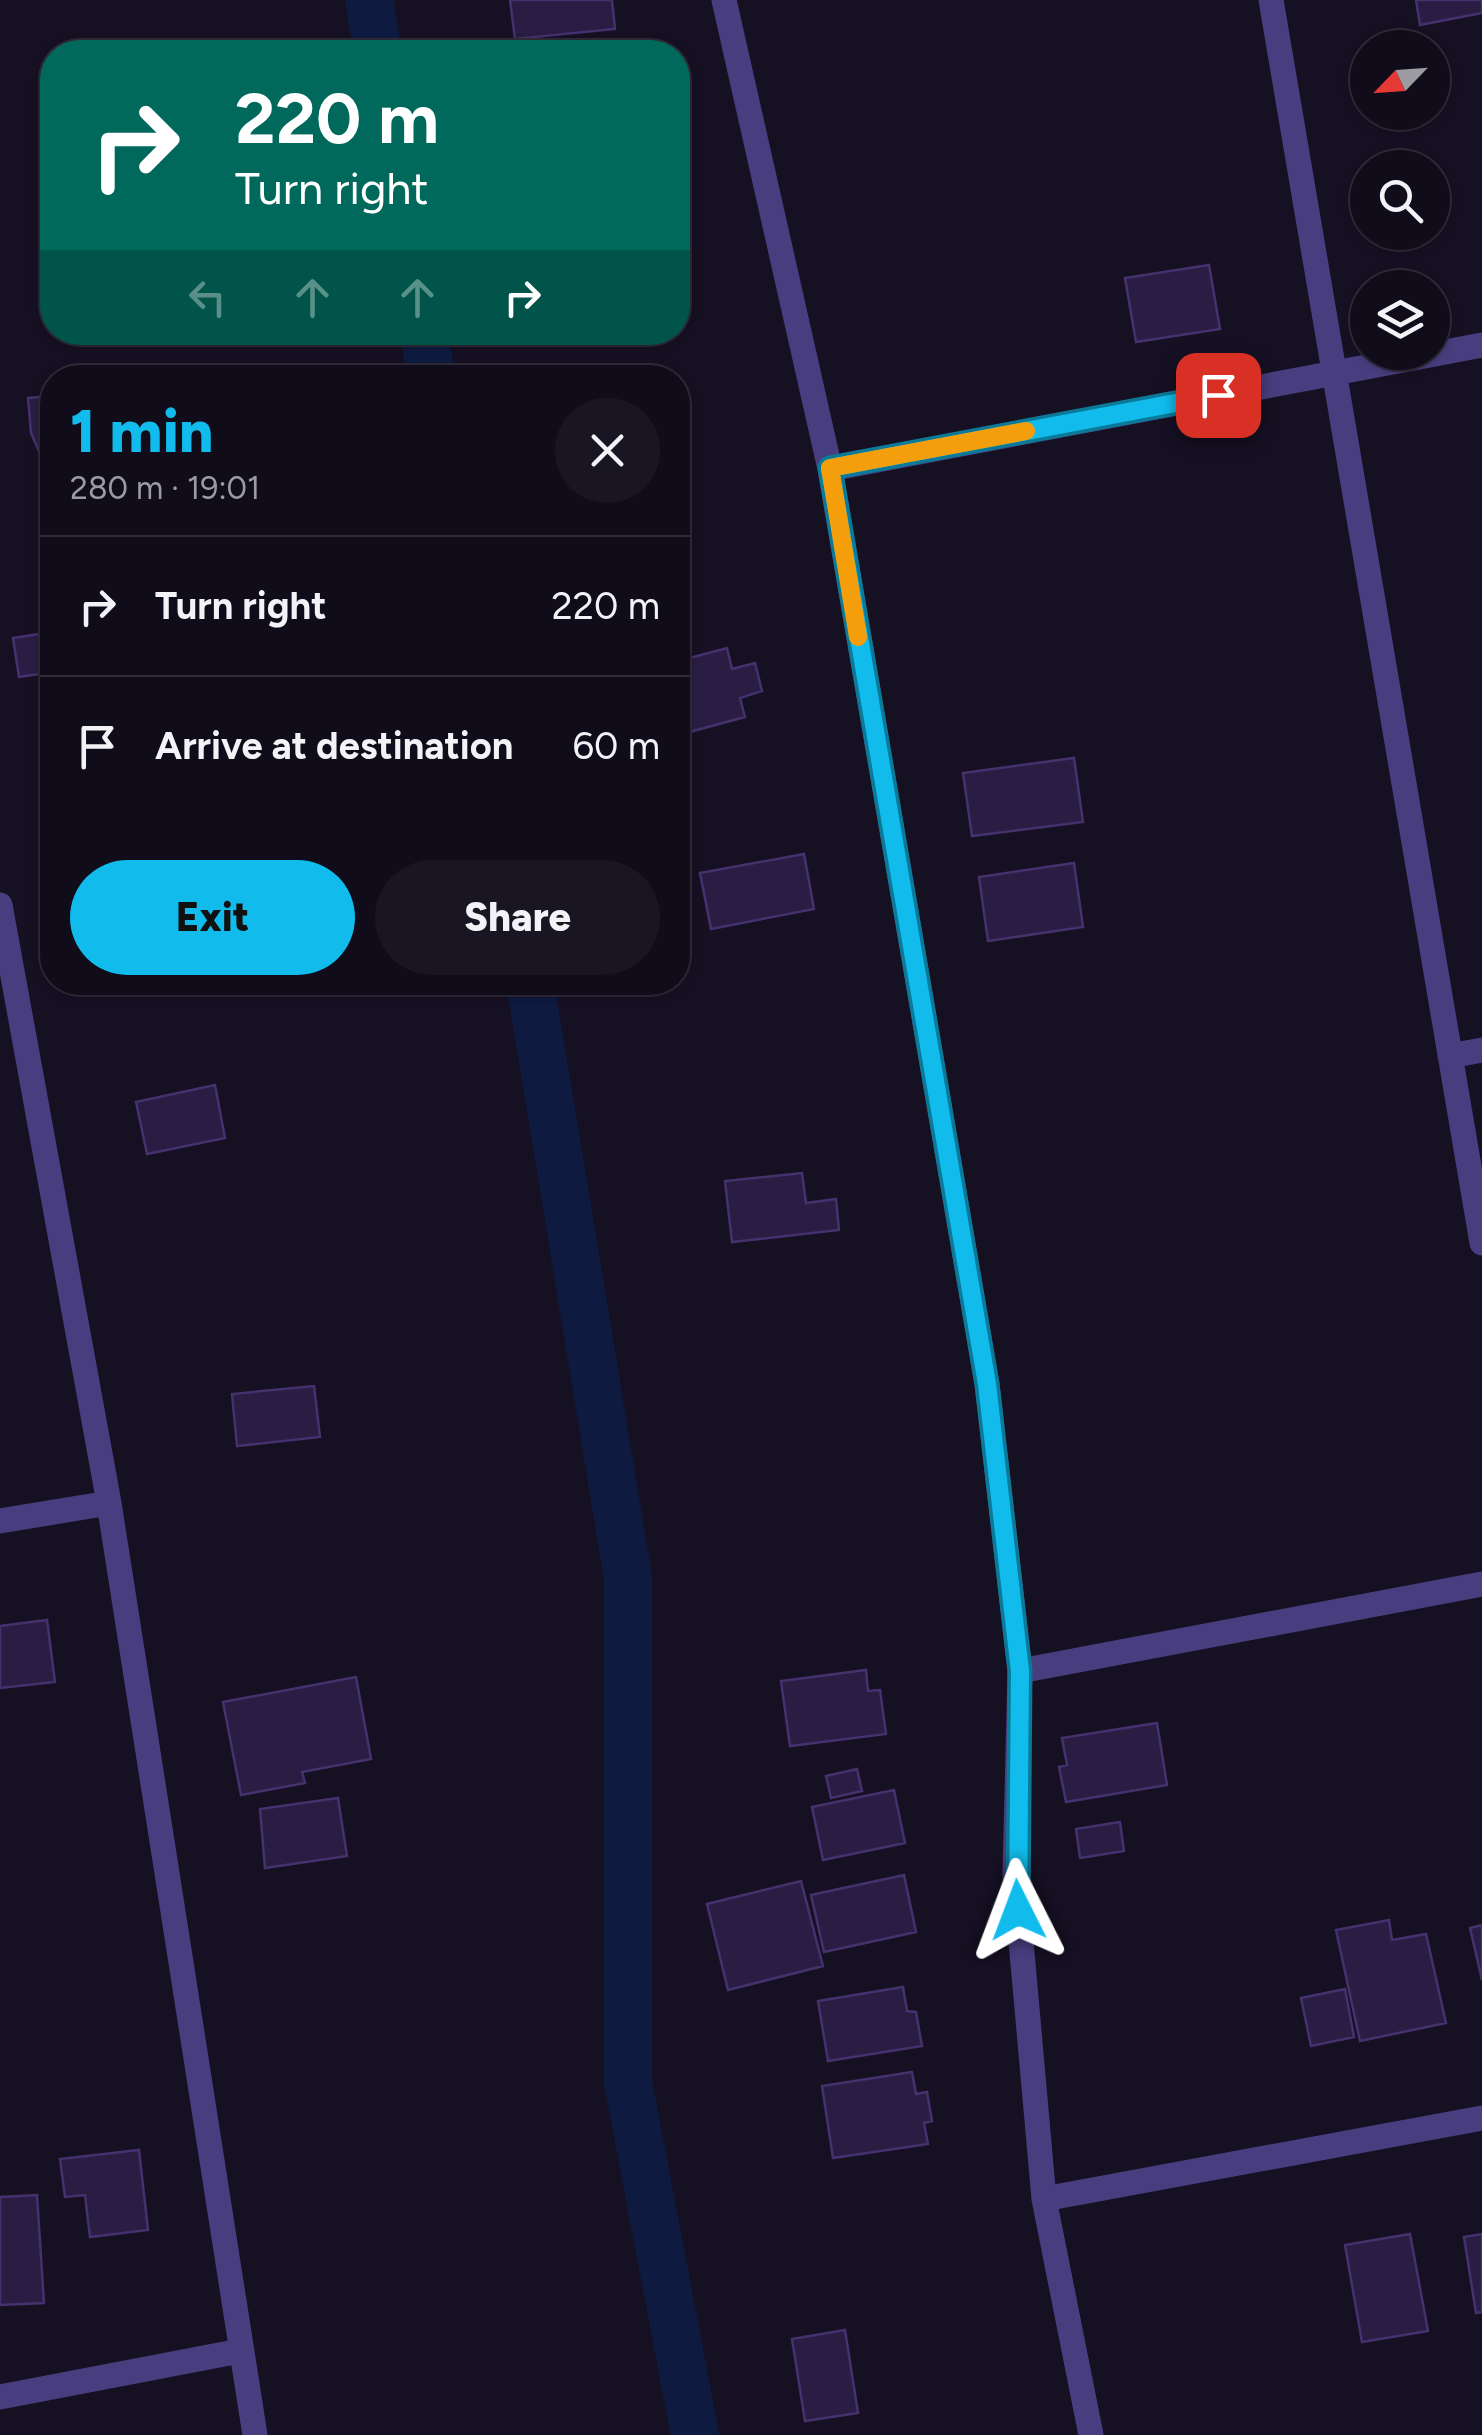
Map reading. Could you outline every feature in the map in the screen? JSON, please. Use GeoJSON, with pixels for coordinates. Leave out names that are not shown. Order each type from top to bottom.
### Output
{"type":"FeatureCollection","features":[{"type":"Feature","properties":{"kind":"street"},"geometry":{"type":"LineString","coordinates":[[724,0],[830,468],[987,1384],[1020,1671],[1015,1874],[1044,2199],[1092,2435]]}},
{"type":"Feature","properties":{"kind":"street"},"geometry":{"type":"LineString","coordinates":[[1271,0],[1482,1243]]}},
{"type":"Feature","properties":{"kind":"street"},"geometry":{"type":"LineString","coordinates":[[830,468],[1482,345]]}},
{"type":"Feature","properties":{"kind":"street"},"geometry":{"type":"LineString","coordinates":[[0,905],[109,1503],[255,2435]]}},
{"type":"Feature","properties":{"kind":"street"},"geometry":{"type":"LineString","coordinates":[[1450,1056],[1482,1050]]}},
{"type":"Feature","properties":{"kind":"street"},"geometry":{"type":"LineString","coordinates":[[0,1521],[109,1503]]}},
{"type":"Feature","properties":{"kind":"street"},"geometry":{"type":"LineString","coordinates":[[1020,1671],[1482,1584]]}},
{"type":"Feature","properties":{"kind":"street"},"geometry":{"type":"LineString","coordinates":[[1044,2199],[1482,2118]]}},
{"type":"Feature","properties":{"kind":"street"},"geometry":{"type":"LineString","coordinates":[[0,2396],[240,2351]]}},
{"type":"Feature","properties":{"kind":"building"},"geometry":{"type":"Polygon","coordinates":[[[510,0],[612,0],[615,29],[515,39],[510,0]]]}},
{"type":"Feature","properties":{"kind":"building"},"geometry":{"type":"Polygon","coordinates":[[[1416,0],[1482,0],[1482,13],[1420,25],[1416,0]]]}},
{"type":"Feature","properties":{"kind":"building"},"geometry":{"type":"Polygon","coordinates":[[[1209,265],[1220,329],[1136,342],[1125,278],[1209,265]]]}},
{"type":"Feature","properties":{"kind":"building"},"geometry":{"type":"Polygon","coordinates":[[[40,397],[40,454],[31,433],[28,398],[40,397]]]}},
{"type":"Feature","properties":{"kind":"building"},"geometry":{"type":"Polygon","coordinates":[[[40,634],[40,674],[19,677],[13,638],[40,634]]]}},
{"type":"Feature","properties":{"kind":"building"},"geometry":{"type":"Polygon","coordinates":[[[727,648],[732,669],[755,663],[762,691],[740,698],[745,717],[690,732],[690,658],[727,648]]]}},
{"type":"Feature","properties":{"kind":"building"},"geometry":{"type":"Polygon","coordinates":[[[1074,758],[1083,822],[972,836],[963,773],[1074,758]]]}},
{"type":"Feature","properties":{"kind":"building"},"geometry":{"type":"Polygon","coordinates":[[[804,854],[814,909],[711,929],[700,873],[804,854]]]}},
{"type":"Feature","properties":{"kind":"building"},"geometry":{"type":"Polygon","coordinates":[[[1074,863],[1083,927],[988,941],[979,877],[1074,863]]]}},
{"type":"Feature","properties":{"kind":"building"},"geometry":{"type":"Polygon","coordinates":[[[215,1085],[225,1138],[147,1154],[136,1102],[215,1085]]]}},
{"type":"Feature","properties":{"kind":"building"},"geometry":{"type":"Polygon","coordinates":[[[802,1173],[806,1203],[836,1199],[839,1230],[732,1242],[725,1181],[802,1173]]]}},
{"type":"Feature","properties":{"kind":"building"},"geometry":{"type":"Polygon","coordinates":[[[314,1386],[320,1437],[237,1446],[232,1394],[314,1386]]]}},
{"type":"Feature","properties":{"kind":"building"},"geometry":{"type":"Polygon","coordinates":[[[47,1620],[55,1682],[0,1688],[0,1626],[47,1620]]]}},
{"type":"Feature","properties":{"kind":"building"},"geometry":{"type":"Polygon","coordinates":[[[866,1670],[868,1691],[880,1690],[886,1734],[790,1746],[781,1681],[866,1670]]]}},
{"type":"Feature","properties":{"kind":"building"},"geometry":{"type":"Polygon","coordinates":[[[356,1677],[371,1759],[302,1772],[305,1783],[241,1795],[223,1702],[356,1677]]]}},
{"type":"Feature","properties":{"kind":"building"},"geometry":{"type":"Polygon","coordinates":[[[1157,1723],[1167,1785],[1066,1802],[1059,1767],[1067,1765],[1062,1738],[1157,1723]]]}},
{"type":"Feature","properties":{"kind":"building"},"geometry":{"type":"Polygon","coordinates":[[[857,1769],[862,1791],[831,1798],[826,1776],[857,1769]]]}},
{"type":"Feature","properties":{"kind":"building"},"geometry":{"type":"Polygon","coordinates":[[[894,1790],[905,1843],[823,1860],[812,1807],[894,1790]]]}},
{"type":"Feature","properties":{"kind":"building"},"geometry":{"type":"Polygon","coordinates":[[[338,1798],[347,1856],[265,1868],[260,1809],[338,1798]]]}},
{"type":"Feature","properties":{"kind":"building"},"geometry":{"type":"Polygon","coordinates":[[[1120,1822],[1124,1851],[1080,1858],[1076,1829],[1120,1822]]]}},
{"type":"Feature","properties":{"kind":"building"},"geometry":{"type":"Polygon","coordinates":[[[904,1875],[916,1932],[824,1952],[811,1895],[904,1875]]]}},
{"type":"Feature","properties":{"kind":"building"},"geometry":{"type":"Polygon","coordinates":[[[801,1881],[823,1966],[728,1990],[707,1904],[801,1881]]]}},
{"type":"Feature","properties":{"kind":"building"},"geometry":{"type":"Polygon","coordinates":[[[1389,1920],[1392,1940],[1426,1934],[1446,2023],[1360,2041],[1336,1930],[1389,1920]]]}},
{"type":"Feature","properties":{"kind":"building"},"geometry":{"type":"Polygon","coordinates":[[[1482,1925],[1482,1980],[1470,1928],[1482,1925]]]}},
{"type":"Feature","properties":{"kind":"building"},"geometry":{"type":"Polygon","coordinates":[[[903,1987],[907,2011],[916,2012],[922,2046],[828,2061],[818,2001],[903,1987]]]}},
{"type":"Feature","properties":{"kind":"building"},"geometry":{"type":"Polygon","coordinates":[[[1345,1989],[1354,2037],[1311,2046],[1301,1998],[1345,1989]]]}},
{"type":"Feature","properties":{"kind":"building"},"geometry":{"type":"Polygon","coordinates":[[[912,2072],[916,2094],[927,2092],[932,2121],[924,2123],[928,2144],[833,2158],[822,2086],[912,2072]]]}},
{"type":"Feature","properties":{"kind":"building"},"geometry":{"type":"Polygon","coordinates":[[[139,2150],[148,2230],[90,2237],[85,2195],[65,2197],[60,2159],[139,2150]]]}},
{"type":"Feature","properties":{"kind":"building"},"geometry":{"type":"Polygon","coordinates":[[[37,2195],[44,2303],[0,2305],[0,2197],[37,2195]]]}},
{"type":"Feature","properties":{"kind":"building"},"geometry":{"type":"Polygon","coordinates":[[[1410,2234],[1428,2331],[1362,2342],[1345,2245],[1410,2234]]]}},
{"type":"Feature","properties":{"kind":"building"},"geometry":{"type":"Polygon","coordinates":[[[1482,2234],[1482,2312],[1476,2313],[1464,2237],[1482,2234]]]}},
{"type":"Feature","properties":{"kind":"building"},"geometry":{"type":"Polygon","coordinates":[[[845,2330],[858,2413],[805,2421],[792,2339],[845,2330]]]}},
{"type":"Feature","properties":{"kind":"waterway"},"geometry":{"type":"LineString","coordinates":[[369,0],[376,40]]}},
{"type":"Feature","properties":{"kind":"waterway"},"geometry":{"type":"LineString","coordinates":[[426,345],[429,365]]}},
{"type":"Feature","properties":{"kind":"waterway"},"geometry":{"type":"LineString","coordinates":[[532,995],[628,1578],[628,2082],[695,2435]]}},
{"type":"Feature","properties":{"kind":"slow traffic"},"geometry":{"type":"LineString","coordinates":[[858,637],[830,468],[1026,431]]}},
{"type":"Feature","properties":{"kind":"route"},"geometry":{"type":"LineString","coordinates":[[1018,1910],[1015,1874],[1020,1671],[987,1384],[905,924],[830,468],[1218,395]]}}]}
